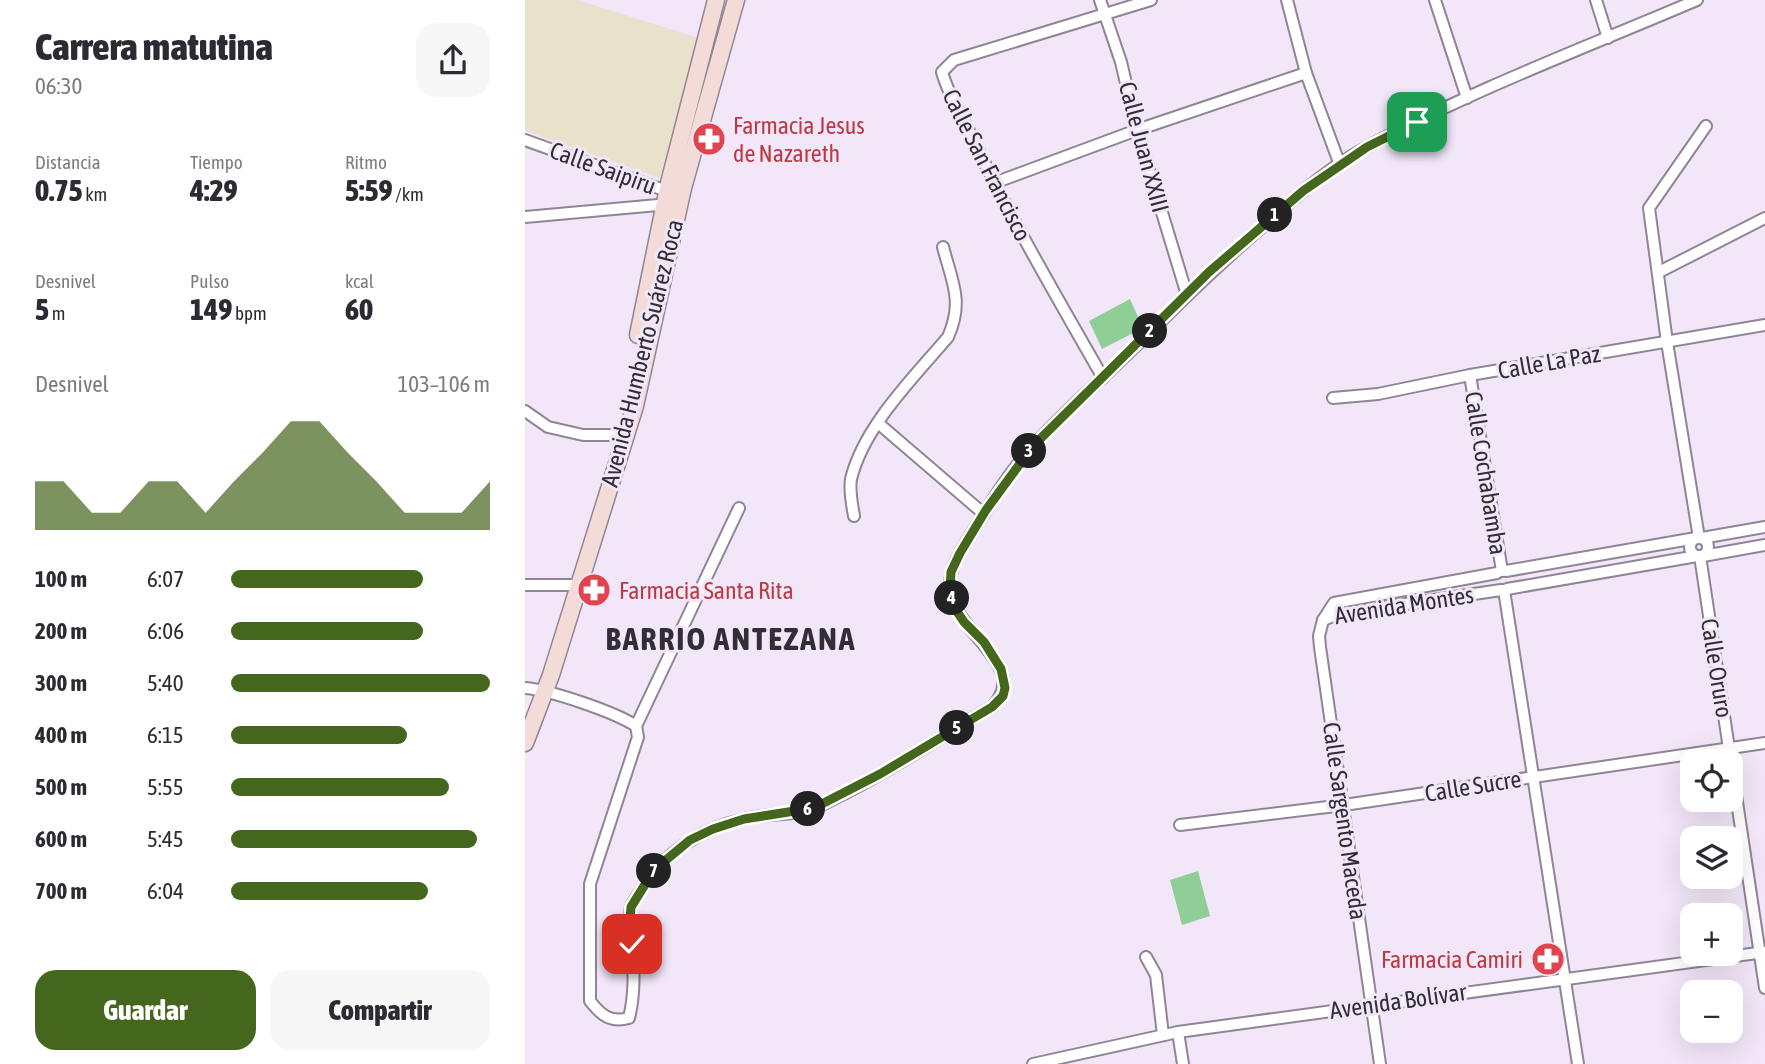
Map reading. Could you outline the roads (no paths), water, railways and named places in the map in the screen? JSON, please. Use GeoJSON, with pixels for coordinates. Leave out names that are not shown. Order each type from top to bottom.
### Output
{"type":"FeatureCollection","features":[{"type":"Feature","properties":{"kind":"main road","name":"Avenida Humberto Suárez Roca"},"geometry":{"type":"LineString","coordinates":[[525,720],[571,585],[624,404],[673,199],[716,0]]}},
{"type":"Feature","properties":{"kind":"main road","name":"Avenida Humberto Suárez Roca"},"geometry":{"type":"LineString","coordinates":[[525,743],[534,689],[635,406],[673,199],[736,0]]}},
{"type":"Feature","properties":{"kind":"street","name":"Calle Juan XXIII"},"geometry":{"type":"LineString","coordinates":[[1100,0],[1121,62],[1137,130],[1187,295]]}},
{"type":"Feature","properties":{"kind":"street","name":"Calle San Francisco"},"geometry":{"type":"LineString","coordinates":[[1103,378],[994,183],[969,130],[949,96],[942,72],[954,60],[1151,0]]}},
{"type":"Feature","properties":{"kind":"street"},"geometry":{"type":"LineString","coordinates":[[1287,0],[1305,73],[1340,165]]}},
{"type":"Feature","properties":{"kind":"street"},"geometry":{"type":"LineString","coordinates":[[1435,0],[1467,98]]}},
{"type":"Feature","properties":{"kind":"street"},"geometry":{"type":"LineString","coordinates":[[1596,0],[1608,38]]}},
{"type":"Feature","properties":{"kind":"street"},"geometry":{"type":"LineString","coordinates":[[739,508],[636,726],[638,737],[590,884],[590,1001],[601,1015],[618,1021],[629,1018],[633,1001],[629,932],[631,907],[654,870],[668,857],[690,840],[723,825],[814,808],[880,774],[992,707],[1003,696],[1005,688],[1001,669],[984,642],[964,622],[954,607],[950,590],[951,572],[984,514],[1033,446],[1209,272],[1303,191],[1367,147],[1467,98],[1697,0]]}},
{"type":"Feature","properties":{"kind":"street"},"geometry":{"type":"LineString","coordinates":[[994,183],[1137,130],[1305,73]]}},
{"type":"Feature","properties":{"kind":"street"},"geometry":{"type":"LineString","coordinates":[[1699,538],[1667,342],[1649,208],[1706,126]]}},
{"type":"Feature","properties":{"kind":"street","name":"Calle Saipiru"},"geometry":{"type":"LineString","coordinates":[[525,141],[673,199]]}},
{"type":"Feature","properties":{"kind":"street"},"geometry":{"type":"LineString","coordinates":[[525,217],[673,199]]}},
{"type":"Feature","properties":{"kind":"street"},"geometry":{"type":"LineString","coordinates":[[1659,272],[1765,218]]}},
{"type":"Feature","properties":{"kind":"street"},"geometry":{"type":"LineString","coordinates":[[854,516],[851,480],[862,452],[878,423],[948,337],[955,322],[957,302],[943,247]]}},
{"type":"Feature","properties":{"kind":"street","name":"Calle La Paz"},"geometry":{"type":"LineString","coordinates":[[1333,398],[1378,394],[1470,375],[1765,325]]}},
{"type":"Feature","properties":{"kind":"street","name":"Calle Cochabamba"},"geometry":{"type":"LineString","coordinates":[[1470,375],[1502,572],[1512,579],[1511,585],[1504,590],[1578,1064]]}},
{"type":"Feature","properties":{"kind":"street"},"geometry":{"type":"LineString","coordinates":[[525,411],[548,427],[583,435],[615,435]]}},
{"type":"Feature","properties":{"kind":"street"},"geometry":{"type":"LineString","coordinates":[[878,423],[984,514]]}},
{"type":"Feature","properties":{"kind":"street","name":"Avenida Montes"},"geometry":{"type":"LineString","coordinates":[[1323,620],[1333,603],[1765,527]]}},
{"type":"Feature","properties":{"kind":"street","name":"Calle Oruro"},"geometry":{"type":"LineString","coordinates":[[1699,538],[1708,545],[1707,551],[1700,556],[1763,952],[1765,988]]}},
{"type":"Feature","properties":{"kind":"street","name":"Avenida Montes"},"geometry":{"type":"LineString","coordinates":[[1323,620],[1338,614],[1504,590],[1765,545]]}},
{"type":"Feature","properties":{"kind":"street"},"geometry":{"type":"LineString","coordinates":[[525,585],[571,585]]}},
{"type":"Feature","properties":{"kind":"street","name":"Calle Sargento Maceda"},"geometry":{"type":"LineString","coordinates":[[1323,620],[1319,636],[1320,646],[1380,1064]]}},
{"type":"Feature","properties":{"kind":"street"},"geometry":{"type":"LineString","coordinates":[[534,689],[624,718],[636,726]]}},
{"type":"Feature","properties":{"kind":"street","name":"Calle Sucre"},"geometry":{"type":"LineString","coordinates":[[1180,825],[1344,805],[1765,743]]}},
{"type":"Feature","properties":{"kind":"street","name":"Avenida Bolívar"},"geometry":{"type":"LineString","coordinates":[[1033,1064],[1178,1032],[1763,952]]}},
{"type":"Feature","properties":{"kind":"street"},"geometry":{"type":"LineString","coordinates":[[1146,957],[1156,975],[1164,1035]]}},
{"type":"Feature","properties":{"kind":"street"},"geometry":{"type":"LineString","coordinates":[[1178,1032],[1183,1064]]}},
{"type":"Feature","properties":{"kind":"place","name":"Farmacia Jesus de Nazareth"},"geometry":{"type":"Point","coordinates":[709,139]}},
{"type":"Feature","properties":{"kind":"place","name":"Farmacia Santa Rita"},"geometry":{"type":"Point","coordinates":[594,590]}},
{"type":"Feature","properties":{"kind":"place","name":"Farmacia Camiri"},"geometry":{"type":"Point","coordinates":[1548,959]}},
{"type":"Feature","properties":{"kind":"district","name":"BARRIO ANTEZANA"},"geometry":{"type":"Point","coordinates":[731,638]}}]}
